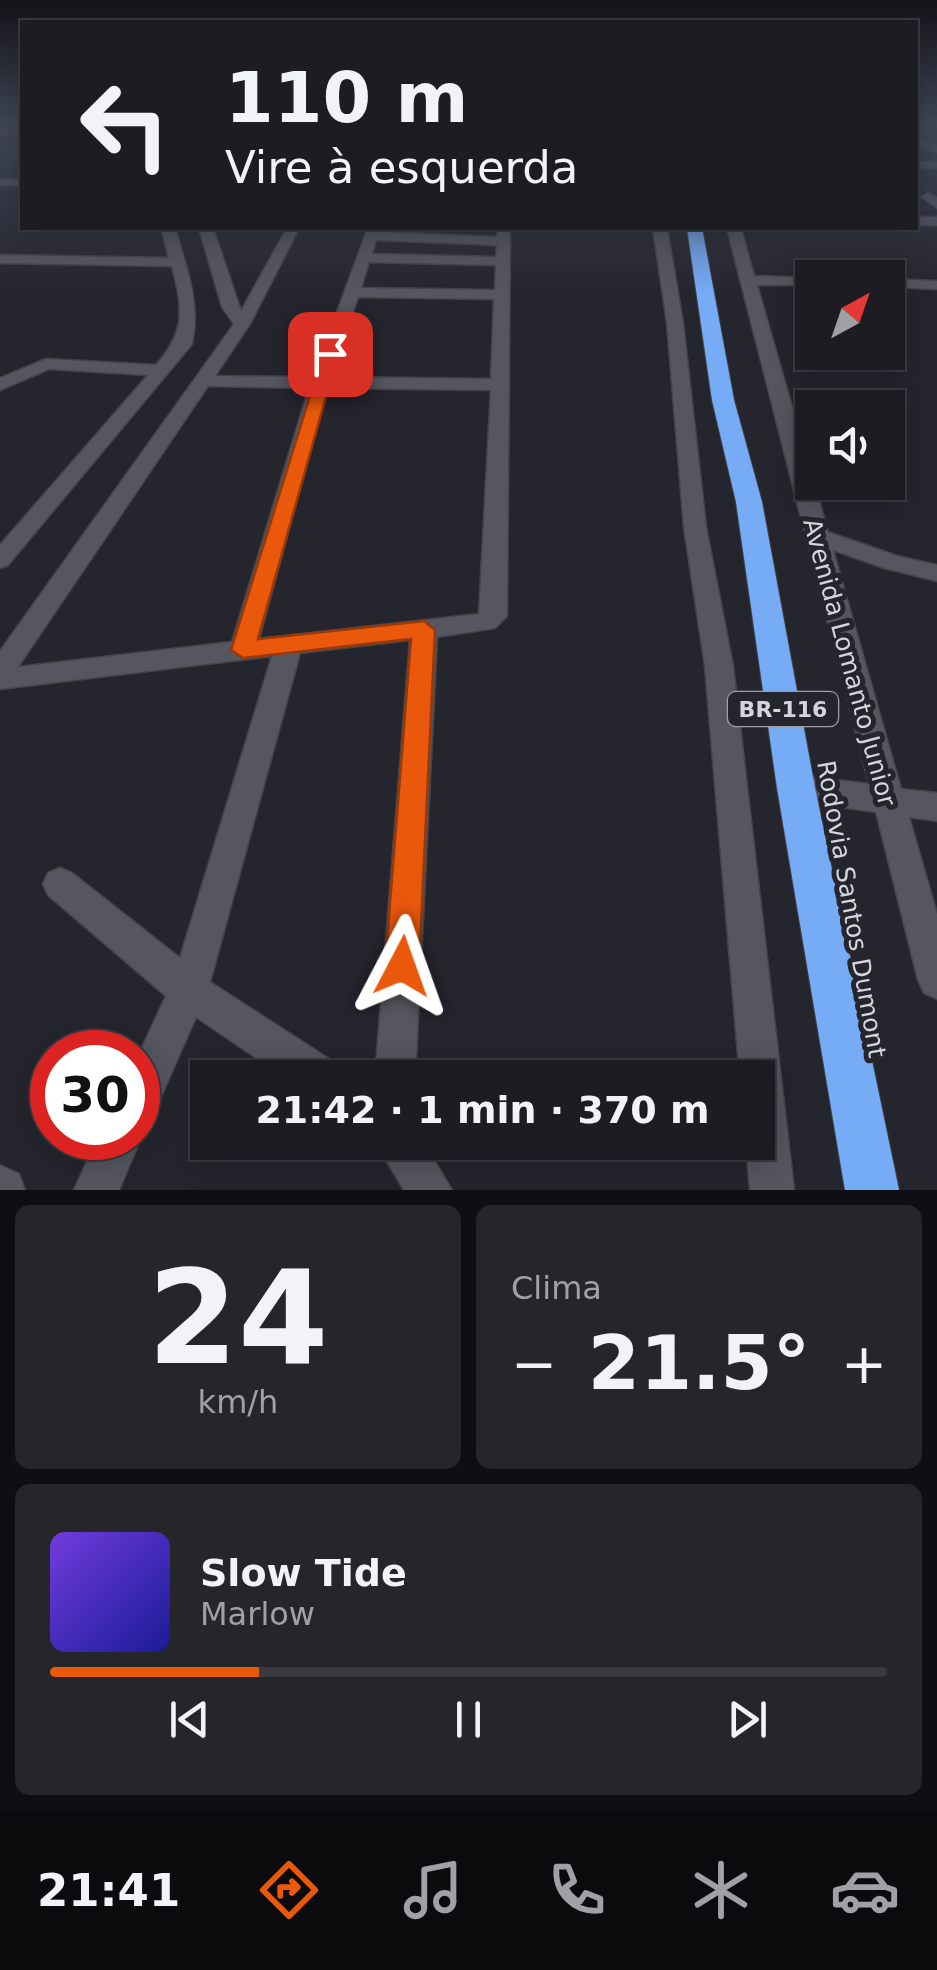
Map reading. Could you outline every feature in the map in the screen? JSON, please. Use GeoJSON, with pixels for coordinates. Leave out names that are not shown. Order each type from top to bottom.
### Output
{"type":"FeatureCollection","features":[{"type":"Feature","properties":{"kind":"highway","name":"Rodovia Santos Dumont"},"geometry":{"type":"LineString","coordinates":[[694,230],[723,400],[749,502],[796,788],[872,1190]]}},
{"type":"Feature","properties":{"kind":"street"},"geometry":{"type":"LineString","coordinates":[[0,560],[184,344],[190,327],[168,230]]}},
{"type":"Feature","properties":{"kind":"street"},"geometry":{"type":"LineString","coordinates":[[207,230],[230,307],[242,324]]}},
{"type":"Feature","properties":{"kind":"street"},"geometry":{"type":"LineString","coordinates":[[0,675],[242,324],[293,230]]}},
{"type":"Feature","properties":{"kind":"street"},"geometry":{"type":"LineString","coordinates":[[660,230],[675,323],[696,527],[720,666],[772,1190]]}},
{"type":"Feature","properties":{"kind":"street","name":"Avenida Lomanto Junior"},"geometry":{"type":"LineString","coordinates":[[735,230],[937,980]]}},
{"type":"Feature","properties":{"kind":"street"},"geometry":{"type":"LineString","coordinates":[[371,240],[504,243]]}},
{"type":"Feature","properties":{"kind":"street"},"geometry":{"type":"LineString","coordinates":[[371,240],[504,243]]}},
{"type":"Feature","properties":{"kind":"street"},"geometry":{"type":"LineString","coordinates":[[243,650],[318,385],[371,240]]}},
{"type":"Feature","properties":{"kind":"street"},"geometry":{"type":"LineString","coordinates":[[0,675],[486,622],[496,612],[504,243]]}},
{"type":"Feature","properties":{"kind":"street"},"geometry":{"type":"LineString","coordinates":[[0,259],[176,262]]}},
{"type":"Feature","properties":{"kind":"street"},"geometry":{"type":"LineString","coordinates":[[750,280],[795,281]]}},
{"type":"Feature","properties":{"kind":"street"},"geometry":{"type":"LineString","coordinates":[[905,283],[937,284]]}},
{"type":"Feature","properties":{"kind":"street"},"geometry":{"type":"LineString","coordinates":[[353,292],[502,295]]}},
{"type":"Feature","properties":{"kind":"street"},"geometry":{"type":"LineString","coordinates":[[0,385],[46,364],[161,370]]}},
{"type":"Feature","properties":{"kind":"street"},"geometry":{"type":"LineString","coordinates":[[203,381],[498,385]]}},
{"type":"Feature","properties":{"kind":"street"},"geometry":{"type":"LineString","coordinates":[[816,536],[892,563],[937,573]]}},
{"type":"Feature","properties":{"kind":"street"},"geometry":{"type":"LineString","coordinates":[[396,1060],[424,630]]}},
{"type":"Feature","properties":{"kind":"street"},"geometry":{"type":"LineString","coordinates":[[160,1053],[189,990],[289,643]]}},
{"type":"Feature","properties":{"kind":"street"},"geometry":{"type":"LineString","coordinates":[[796,788],[937,807]]}},
{"type":"Feature","properties":{"kind":"street"},"geometry":{"type":"LineString","coordinates":[[60,884],[189,990],[296,1060]]}},
{"type":"Feature","properties":{"kind":"street"},"geometry":{"type":"LineString","coordinates":[[96,1190],[110,1160]]}},
{"type":"Feature","properties":{"kind":"street"},"geometry":{"type":"LineString","coordinates":[[409,1160],[428,1188]]}},
{"type":"Feature","properties":{"kind":"route"},"geometry":{"type":"LineString","coordinates":[[330,354],[243,650],[424,630],[402,966]]}}]}
